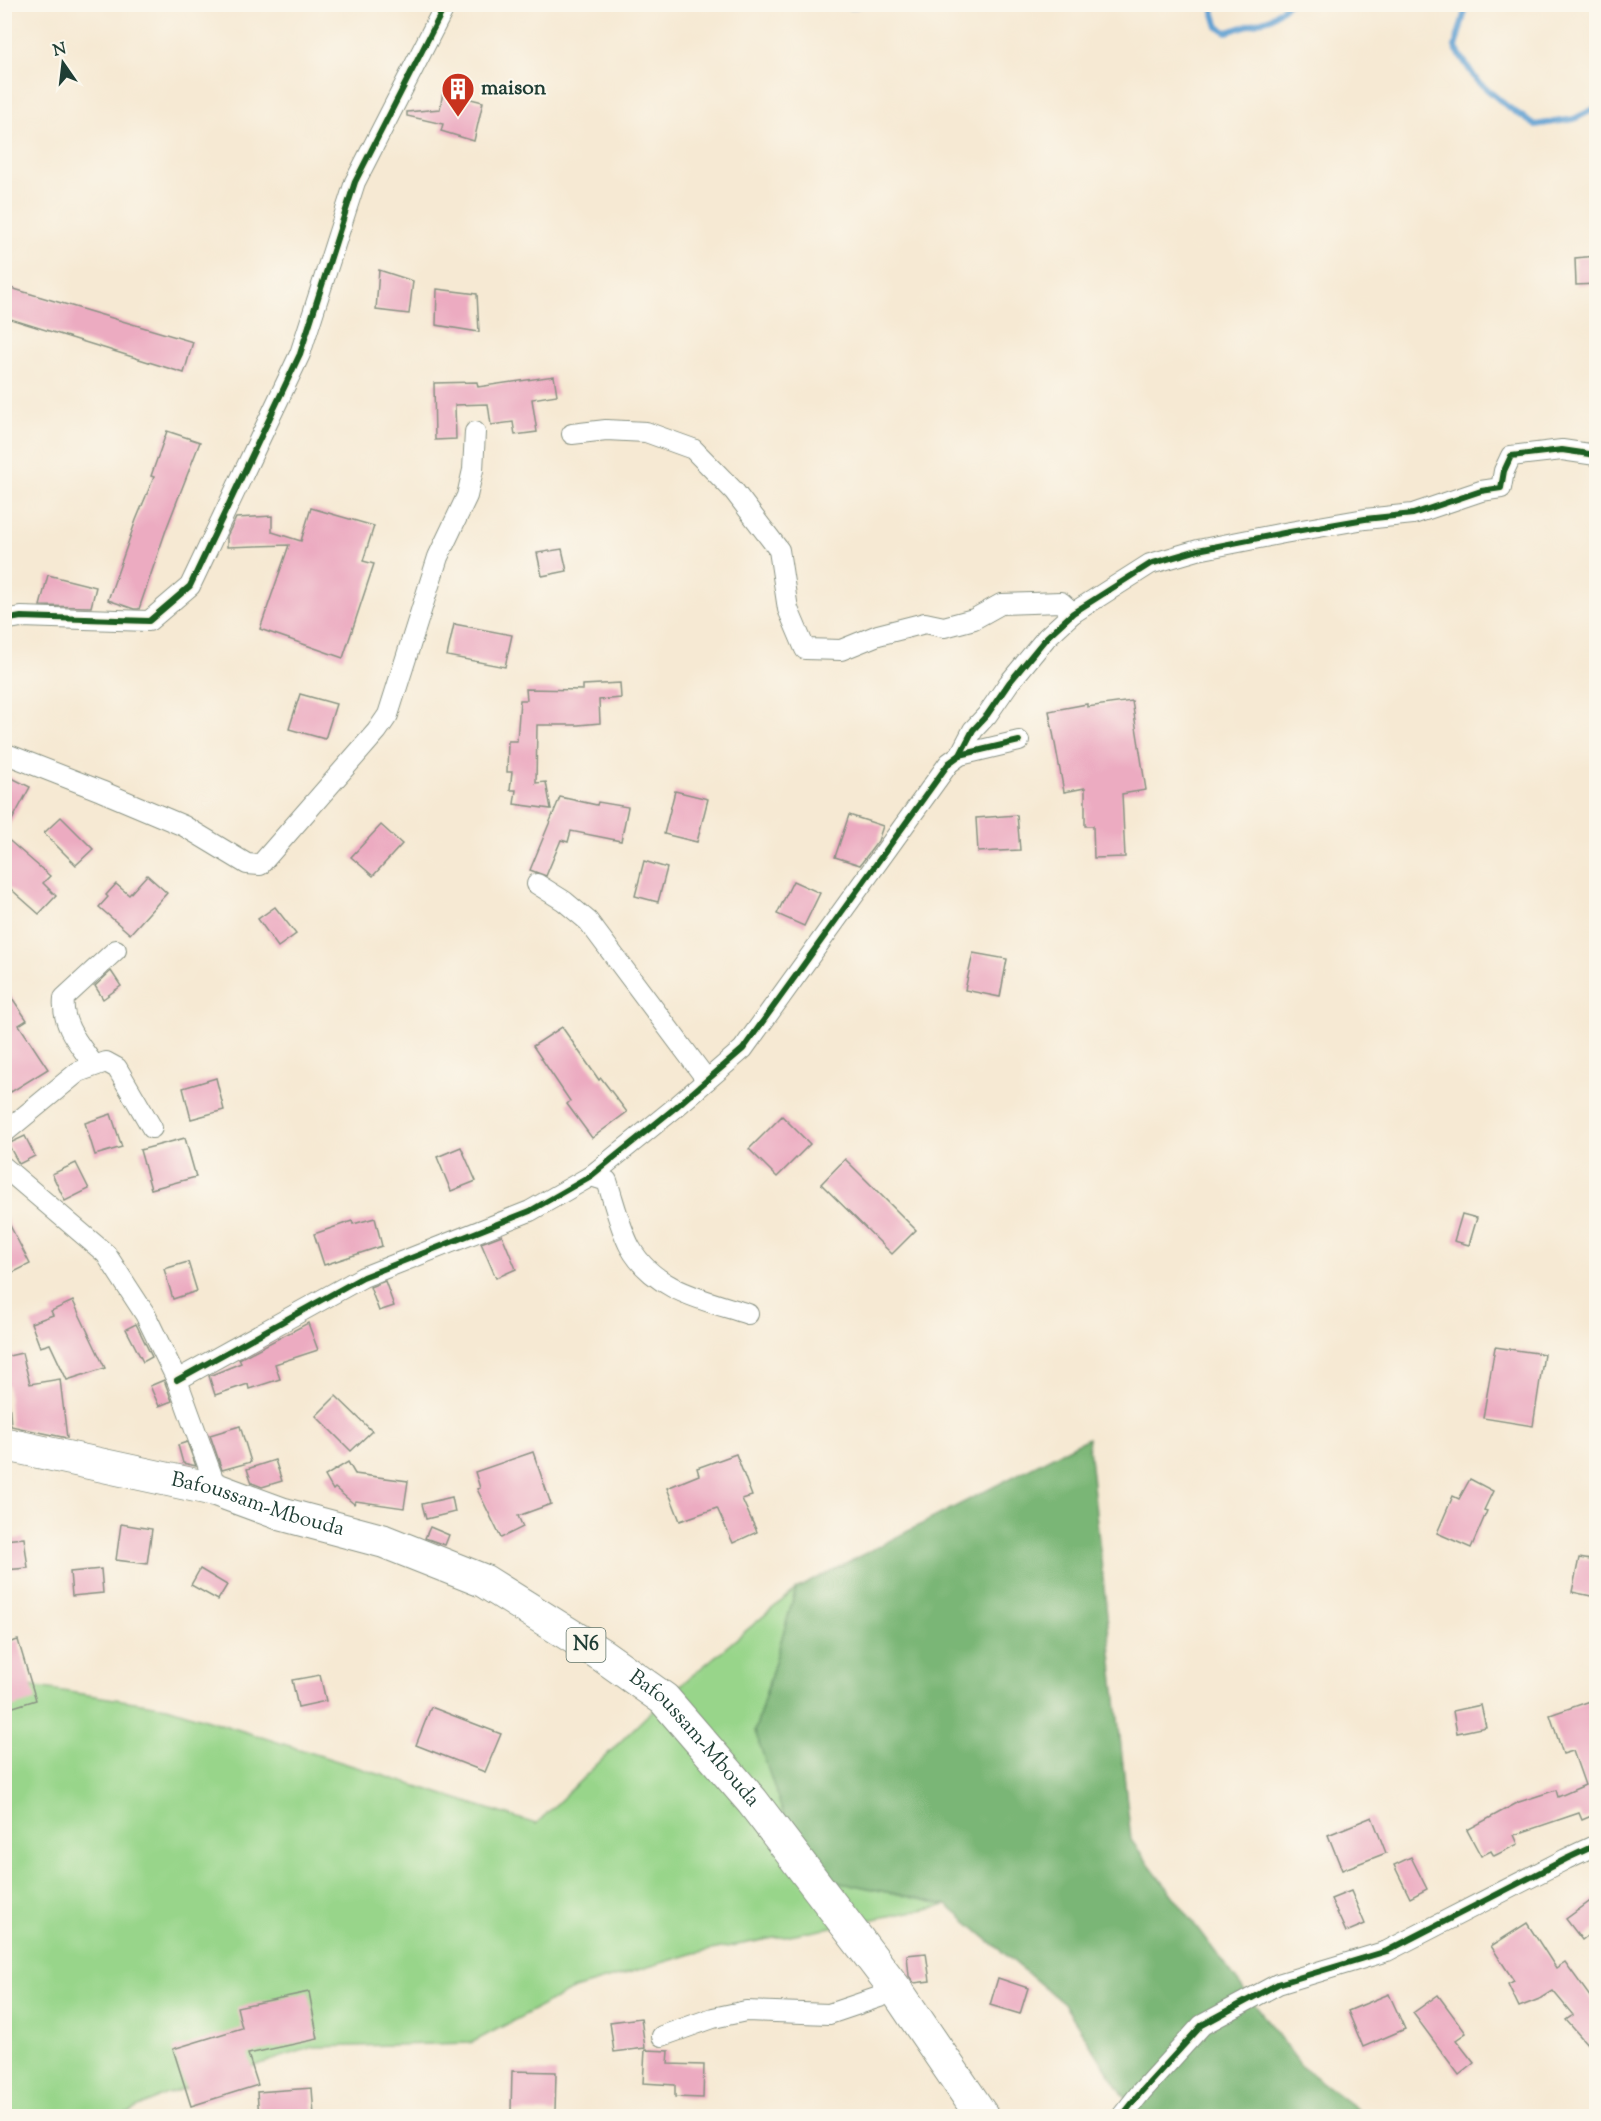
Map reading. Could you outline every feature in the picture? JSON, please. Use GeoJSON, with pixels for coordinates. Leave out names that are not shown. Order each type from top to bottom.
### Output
{"type":"FeatureCollection","features":[{"type":"Feature","properties":{"kind":"highway","name":"Bafoussam-Mbouda"},"geometry":{"type":"LineString","coordinates":[[4,1444],[217,1490],[282,1514],[383,1541],[484,1581],[602,1655],[664,1699],[752,1801],[897,1991],[981,2116]]}},
{"type":"Feature","properties":{"kind":"street"},"geometry":{"type":"LineString","coordinates":[[4,620],[21,618],[149,621],[190,586],[300,354],[355,182],[446,4]]}},
{"type":"Feature","properties":{"kind":"street"},"geometry":{"type":"LineString","coordinates":[[572,434],[606,430],[646,432],[693,449],[735,491],[779,550],[788,609],[805,649],[842,650],[878,635],[925,623],[944,627],[974,619],[1001,604],[1061,602],[1073,613]]}},
{"type":"Feature","properties":{"kind":"street"},"geometry":{"type":"LineString","coordinates":[[4,753],[184,826],[247,864],[260,865],[377,731],[388,715],[438,557],[467,496],[473,470],[475,432]]}},
{"type":"Feature","properties":{"kind":"street"},"geometry":{"type":"LineString","coordinates":[[960,755],[973,729],[987,715],[1047,637],[1073,613],[1150,564],[1197,550],[1284,533],[1365,519],[1413,514],[1481,491],[1501,488],[1504,471],[1511,456],[1562,450],[1596,455]]}},
{"type":"Feature","properties":{"kind":"street"},"geometry":{"type":"LineString","coordinates":[[177,1380],[363,1277],[530,1211],[591,1176],[743,1049],[949,763],[960,755],[1019,741]]}},
{"type":"Feature","properties":{"kind":"street"},"geometry":{"type":"LineString","coordinates":[[537,884],[588,921],[707,1080]]}},
{"type":"Feature","properties":{"kind":"street"},"geometry":{"type":"LineString","coordinates":[[94,1065],[71,1032],[63,1010],[64,998],[116,950]]}},
{"type":"Feature","properties":{"kind":"street"},"geometry":{"type":"LineString","coordinates":[[4,1133],[78,1072],[106,1062],[117,1068],[152,1128]]}},
{"type":"Feature","properties":{"kind":"street"},"geometry":{"type":"LineString","coordinates":[[4,1167],[106,1254],[145,1314],[177,1380],[217,1490]]}},
{"type":"Feature","properties":{"kind":"street"},"geometry":{"type":"LineString","coordinates":[[591,1176],[607,1181],[630,1247],[652,1275],[682,1293],[748,1314]]}},
{"type":"Feature","properties":{"kind":"street"},"geometry":{"type":"LineString","coordinates":[[1122,2116],[1202,2025],[1278,1984],[1387,1951],[1596,1845]]}},
{"type":"Feature","properties":{"kind":"street"},"geometry":{"type":"LineString","coordinates":[[662,2036],[713,2018],[746,2011],[829,2014],[897,1991]]}},
{"type":"Feature","properties":{"kind":"green space"},"geometry":{"type":"Polygon","coordinates":[[[1088,1438],[1131,1840],[1302,2067],[1366,2116],[1137,2116],[1064,2004],[947,1905],[822,1878],[786,1822],[755,1731],[796,1589],[1088,1438]]]}},
{"type":"Feature","properties":{"kind":"green space"},"geometry":{"type":"Polygon","coordinates":[[[796,1589],[755,1731],[822,1878],[947,1905],[695,1953],[574,1989],[471,2043],[313,2047],[164,2095],[120,2116],[5,2116],[4,1682],[167,1707],[536,1824],[664,1699],[796,1589]]]}},
{"type":"Feature","properties":{"kind":"building","name":"maison"},"geometry":{"type":"Polygon","coordinates":[[[443,92],[483,102],[474,141],[441,131],[443,124],[407,116],[407,112],[440,109],[443,92]]]}},
{"type":"Feature","properties":{"kind":"building"},"geometry":{"type":"Polygon","coordinates":[[[1596,256],[1596,284],[1576,285],[1575,258],[1596,256]]]}},
{"type":"Feature","properties":{"kind":"building"},"geometry":{"type":"Polygon","coordinates":[[[379,270],[413,281],[409,314],[376,310],[379,270]]]}},
{"type":"Feature","properties":{"kind":"building"},"geometry":{"type":"Polygon","coordinates":[[[4,286],[193,342],[184,373],[4,317],[4,286]]]}},
{"type":"Feature","properties":{"kind":"building"},"geometry":{"type":"Polygon","coordinates":[[[437,289],[477,294],[479,332],[436,325],[437,289]]]}},
{"type":"Feature","properties":{"kind":"building"},"geometry":{"type":"Polygon","coordinates":[[[554,376],[557,395],[532,399],[537,432],[515,435],[513,422],[491,425],[488,404],[455,405],[456,439],[435,440],[434,383],[477,382],[478,387],[554,376]]]}},
{"type":"Feature","properties":{"kind":"building"},"geometry":{"type":"Polygon","coordinates":[[[167,431],[200,442],[167,527],[139,609],[134,609],[108,600],[154,477],[151,476],[167,431]]]}},
{"type":"Feature","properties":{"kind":"building"},"geometry":{"type":"Polygon","coordinates":[[[311,508],[374,526],[363,561],[374,564],[343,658],[260,629],[289,545],[227,547],[227,536],[236,518],[272,516],[272,532],[301,541],[311,508]]]}},
{"type":"Feature","properties":{"kind":"building"},"geometry":{"type":"Polygon","coordinates":[[[562,549],[567,571],[542,576],[537,553],[562,549]]]}},
{"type":"Feature","properties":{"kind":"building"},"geometry":{"type":"Polygon","coordinates":[[[48,575],[96,587],[91,607],[40,606],[48,575]]]}},
{"type":"Feature","properties":{"kind":"building"},"geometry":{"type":"Polygon","coordinates":[[[454,624],[512,635],[505,667],[447,656],[454,624]]]}},
{"type":"Feature","properties":{"kind":"building"},"geometry":{"type":"Polygon","coordinates":[[[620,683],[621,698],[599,700],[600,723],[537,725],[536,783],[546,782],[551,809],[514,804],[516,790],[510,790],[512,772],[507,772],[508,741],[517,741],[520,700],[527,700],[526,689],[583,690],[583,685],[620,683]]]}},
{"type":"Feature","properties":{"kind":"building"},"geometry":{"type":"Polygon","coordinates":[[[300,694],[336,704],[325,739],[289,729],[300,694]]]}},
{"type":"Feature","properties":{"kind":"building"},"geometry":{"type":"Polygon","coordinates":[[[1132,701],[1146,790],[1122,794],[1125,857],[1094,858],[1093,826],[1085,826],[1085,788],[1064,792],[1049,711],[1087,704],[1087,707],[1132,701]]]}},
{"type":"Feature","properties":{"kind":"building"},"geometry":{"type":"Polygon","coordinates":[[[4,774],[30,787],[4,835],[4,774]]]}},
{"type":"Feature","properties":{"kind":"building"},"geometry":{"type":"Polygon","coordinates":[[[675,791],[708,799],[697,842],[664,834],[675,791]]]}},
{"type":"Feature","properties":{"kind":"building"},"geometry":{"type":"Polygon","coordinates":[[[560,797],[597,805],[598,802],[628,807],[621,841],[571,831],[568,842],[561,840],[546,876],[530,870],[560,797]]]}},
{"type":"Feature","properties":{"kind":"building"},"geometry":{"type":"Polygon","coordinates":[[[849,815],[883,826],[878,841],[860,865],[835,857],[849,815]]]}},
{"type":"Feature","properties":{"kind":"building"},"geometry":{"type":"Polygon","coordinates":[[[1017,815],[1020,850],[978,852],[976,818],[1017,815]]]}},
{"type":"Feature","properties":{"kind":"building"},"geometry":{"type":"Polygon","coordinates":[[[61,817],[93,849],[76,865],[44,833],[61,817]]]}},
{"type":"Feature","properties":{"kind":"building"},"geometry":{"type":"Polygon","coordinates":[[[381,825],[402,844],[373,876],[351,857],[381,825]]]}},
{"type":"Feature","properties":{"kind":"building"},"geometry":{"type":"Polygon","coordinates":[[[4,836],[50,876],[43,883],[56,896],[39,914],[4,883],[4,836]]]}},
{"type":"Feature","properties":{"kind":"building"},"geometry":{"type":"Polygon","coordinates":[[[644,861],[667,868],[658,902],[635,896],[644,861]]]}},
{"type":"Feature","properties":{"kind":"building"},"geometry":{"type":"Polygon","coordinates":[[[147,875],[167,893],[130,934],[99,907],[116,884],[129,895],[147,875]]]}},
{"type":"Feature","properties":{"kind":"building"},"geometry":{"type":"Polygon","coordinates":[[[793,881],[820,893],[804,926],[777,914],[793,881]]]}},
{"type":"Feature","properties":{"kind":"building"},"geometry":{"type":"Polygon","coordinates":[[[275,907],[296,934],[278,947],[258,919],[275,907]]]}},
{"type":"Feature","properties":{"kind":"building"},"geometry":{"type":"Polygon","coordinates":[[[973,953],[1007,959],[1000,997],[965,990],[973,953]]]}},
{"type":"Feature","properties":{"kind":"building"},"geometry":{"type":"Polygon","coordinates":[[[111,971],[121,986],[103,999],[95,986],[111,971]]]}},
{"type":"Feature","properties":{"kind":"building"},"geometry":{"type":"Polygon","coordinates":[[[4,986],[27,1020],[19,1025],[48,1069],[11,1092],[4,1082],[4,986]]]}},
{"type":"Feature","properties":{"kind":"building"},"geometry":{"type":"Polygon","coordinates":[[[562,1027],[599,1080],[601,1078],[627,1112],[592,1138],[567,1104],[570,1101],[533,1046],[562,1027]]]}},
{"type":"Feature","properties":{"kind":"building"},"geometry":{"type":"Polygon","coordinates":[[[216,1078],[224,1110],[191,1119],[183,1088],[216,1078]]]}},
{"type":"Feature","properties":{"kind":"building"},"geometry":{"type":"Polygon","coordinates":[[[111,1114],[122,1147],[95,1155],[85,1123],[111,1114]]]}},
{"type":"Feature","properties":{"kind":"building"},"geometry":{"type":"Polygon","coordinates":[[[782,1116],[810,1144],[777,1177],[749,1149],[782,1116]]]}},
{"type":"Feature","properties":{"kind":"building"},"geometry":{"type":"Polygon","coordinates":[[[25,1136],[35,1156],[19,1164],[8,1144],[25,1136]]]}},
{"type":"Feature","properties":{"kind":"building"},"geometry":{"type":"Polygon","coordinates":[[[185,1138],[196,1177],[151,1189],[140,1150],[185,1138]]]}},
{"type":"Feature","properties":{"kind":"building"},"geometry":{"type":"Polygon","coordinates":[[[461,1147],[476,1181],[451,1191],[437,1157],[461,1147]]]}},
{"type":"Feature","properties":{"kind":"building"},"geometry":{"type":"Polygon","coordinates":[[[845,1159],[916,1230],[892,1254],[821,1184],[845,1159]]]}},
{"type":"Feature","properties":{"kind":"building"},"geometry":{"type":"Polygon","coordinates":[[[76,1163],[89,1189],[65,1201],[52,1174],[76,1163]]]}},
{"type":"Feature","properties":{"kind":"building"},"geometry":{"type":"Polygon","coordinates":[[[4,1214],[30,1264],[4,1277],[4,1214]]]}},
{"type":"Feature","properties":{"kind":"building"},"geometry":{"type":"Polygon","coordinates":[[[1462,1214],[1477,1218],[1469,1245],[1454,1241],[1462,1214]]]}},
{"type":"Feature","properties":{"kind":"building"},"geometry":{"type":"Polygon","coordinates":[[[375,1218],[382,1246],[324,1265],[314,1234],[352,1221],[353,1224],[375,1218]]]}},
{"type":"Feature","properties":{"kind":"building"},"geometry":{"type":"Polygon","coordinates":[[[502,1235],[516,1269],[496,1278],[481,1243],[502,1235]]]}},
{"type":"Feature","properties":{"kind":"building"},"geometry":{"type":"Polygon","coordinates":[[[188,1262],[197,1291],[173,1299],[164,1269],[188,1262]]]}},
{"type":"Feature","properties":{"kind":"building"},"geometry":{"type":"Polygon","coordinates":[[[385,1281],[394,1306],[379,1311],[370,1287],[385,1281]]]}},
{"type":"Feature","properties":{"kind":"building"},"geometry":{"type":"Polygon","coordinates":[[[73,1301],[105,1368],[67,1380],[50,1344],[40,1347],[31,1323],[53,1315],[51,1311],[73,1301]]]}},
{"type":"Feature","properties":{"kind":"building"},"geometry":{"type":"Polygon","coordinates":[[[308,1323],[318,1350],[275,1364],[280,1379],[249,1389],[248,1384],[215,1395],[209,1376],[241,1363],[239,1359],[308,1323]]]}},
{"type":"Feature","properties":{"kind":"building"},"geometry":{"type":"Polygon","coordinates":[[[136,1324],[152,1357],[143,1362],[126,1329],[136,1324]]]}},
{"type":"Feature","properties":{"kind":"building"},"geometry":{"type":"Polygon","coordinates":[[[1495,1347],[1544,1354],[1533,1426],[1483,1418],[1495,1347]]]}},
{"type":"Feature","properties":{"kind":"building"},"geometry":{"type":"Polygon","coordinates":[[[22,1353],[30,1384],[60,1379],[67,1438],[11,1426],[8,1385],[4,1386],[4,1357],[22,1353]]]}},
{"type":"Feature","properties":{"kind":"building"},"geometry":{"type":"Polygon","coordinates":[[[164,1380],[172,1401],[159,1406],[150,1386],[164,1380]]]}},
{"type":"Feature","properties":{"kind":"building"},"geometry":{"type":"Polygon","coordinates":[[[336,1396],[372,1431],[351,1451],[316,1416],[336,1396]]]}},
{"type":"Feature","properties":{"kind":"building"},"geometry":{"type":"Polygon","coordinates":[[[240,1426],[251,1462],[222,1470],[210,1435],[240,1426]]]}},
{"type":"Feature","properties":{"kind":"building"},"geometry":{"type":"Polygon","coordinates":[[[187,1442],[196,1466],[183,1463],[178,1445],[187,1442]]]}},
{"type":"Feature","properties":{"kind":"building"},"geometry":{"type":"Polygon","coordinates":[[[533,1452],[551,1504],[518,1516],[523,1527],[501,1538],[477,1489],[480,1488],[475,1472],[533,1452]]]}},
{"type":"Feature","properties":{"kind":"building"},"geometry":{"type":"Polygon","coordinates":[[[736,1454],[752,1496],[742,1499],[757,1532],[733,1543],[717,1508],[680,1521],[667,1488],[699,1475],[697,1468],[736,1454]]]}},
{"type":"Feature","properties":{"kind":"building"},"geometry":{"type":"Polygon","coordinates":[[[275,1460],[282,1481],[262,1487],[252,1483],[247,1469],[275,1460]]]}},
{"type":"Feature","properties":{"kind":"building"},"geometry":{"type":"Polygon","coordinates":[[[348,1462],[355,1474],[408,1481],[404,1508],[356,1501],[354,1504],[335,1488],[333,1490],[325,1476],[348,1462]]]}},
{"type":"Feature","properties":{"kind":"building"},"geometry":{"type":"Polygon","coordinates":[[[1470,1479],[1493,1491],[1471,1548],[1437,1533],[1453,1496],[1459,1499],[1470,1479]]]}},
{"type":"Feature","properties":{"kind":"building"},"geometry":{"type":"Polygon","coordinates":[[[452,1497],[455,1512],[426,1519],[422,1504],[452,1497]]]}},
{"type":"Feature","properties":{"kind":"building"},"geometry":{"type":"Polygon","coordinates":[[[121,1524],[152,1529],[147,1564],[116,1560],[121,1524]]]}},
{"type":"Feature","properties":{"kind":"building"},"geometry":{"type":"Polygon","coordinates":[[[430,1527],[449,1535],[445,1545],[425,1538],[430,1527]]]}},
{"type":"Feature","properties":{"kind":"building"},"geometry":{"type":"Polygon","coordinates":[[[24,1538],[28,1568],[4,1570],[4,1540],[24,1538]]]}},
{"type":"Feature","properties":{"kind":"building"},"geometry":{"type":"Polygon","coordinates":[[[1579,1558],[1596,1561],[1596,1597],[1572,1592],[1579,1558]]]}},
{"type":"Feature","properties":{"kind":"building"},"geometry":{"type":"Polygon","coordinates":[[[101,1569],[103,1593],[72,1596],[70,1572],[101,1569]]]}},
{"type":"Feature","properties":{"kind":"building"},"geometry":{"type":"Polygon","coordinates":[[[200,1569],[227,1585],[218,1600],[191,1585],[200,1569]]]}},
{"type":"Feature","properties":{"kind":"building"},"geometry":{"type":"Polygon","coordinates":[[[18,1640],[36,1700],[10,1708],[4,1691],[4,1644],[18,1640]]]}},
{"type":"Feature","properties":{"kind":"building"},"geometry":{"type":"Polygon","coordinates":[[[320,1675],[326,1701],[298,1707],[292,1680],[320,1675]]]}},
{"type":"Feature","properties":{"kind":"building"},"geometry":{"type":"Polygon","coordinates":[[[1596,1699],[1596,1814],[1582,1820],[1579,1813],[1514,1835],[1518,1844],[1494,1856],[1491,1851],[1481,1856],[1467,1830],[1519,1802],[1556,1790],[1558,1797],[1585,1785],[1573,1751],[1563,1754],[1550,1715],[1596,1699]]]}},
{"type":"Feature","properties":{"kind":"building"},"geometry":{"type":"Polygon","coordinates":[[[1481,1705],[1486,1727],[1457,1733],[1453,1711],[1481,1705]]]}},
{"type":"Feature","properties":{"kind":"building"},"geometry":{"type":"Polygon","coordinates":[[[431,1707],[501,1734],[485,1772],[416,1745],[431,1707]]]}},
{"type":"Feature","properties":{"kind":"building"},"geometry":{"type":"Polygon","coordinates":[[[1372,1817],[1386,1853],[1342,1870],[1328,1835],[1372,1817]]]}},
{"type":"Feature","properties":{"kind":"building"},"geometry":{"type":"Polygon","coordinates":[[[1411,1857],[1427,1889],[1410,1898],[1394,1865],[1411,1857]]]}},
{"type":"Feature","properties":{"kind":"building"},"geometry":{"type":"Polygon","coordinates":[[[1351,1891],[1365,1924],[1346,1932],[1331,1899],[1351,1891]]]}},
{"type":"Feature","properties":{"kind":"building"},"geometry":{"type":"Polygon","coordinates":[[[1596,1897],[1596,1929],[1582,1940],[1566,1919],[1596,1897]]]}},
{"type":"Feature","properties":{"kind":"building"},"geometry":{"type":"Polygon","coordinates":[[[1527,1923],[1556,1968],[1565,1962],[1596,2005],[1596,2054],[1566,2020],[1573,2015],[1553,1991],[1519,2007],[1508,1984],[1514,1981],[1491,1946],[1527,1923]]]}},
{"type":"Feature","properties":{"kind":"building"},"geometry":{"type":"Polygon","coordinates":[[[926,1953],[930,1981],[914,1983],[909,1976],[907,1955],[926,1953]]]}},
{"type":"Feature","properties":{"kind":"building"},"geometry":{"type":"Polygon","coordinates":[[[998,1978],[1028,1988],[1020,2014],[990,2005],[998,1978]]]}},
{"type":"Feature","properties":{"kind":"building"},"geometry":{"type":"Polygon","coordinates":[[[309,1992],[318,2039],[248,2054],[258,2085],[191,2106],[173,2049],[242,2028],[237,2007],[309,1992]]]}},
{"type":"Feature","properties":{"kind":"building"},"geometry":{"type":"Polygon","coordinates":[[[1389,1994],[1405,2029],[1363,2047],[1348,2011],[1389,1994]]]}},
{"type":"Feature","properties":{"kind":"building"},"geometry":{"type":"Polygon","coordinates":[[[1438,1995],[1466,2033],[1456,2040],[1474,2063],[1459,2075],[1413,2013],[1438,1995]]]}},
{"type":"Feature","properties":{"kind":"building"},"geometry":{"type":"Polygon","coordinates":[[[641,2018],[645,2048],[614,2052],[610,2022],[641,2018]]]}},
{"type":"Feature","properties":{"kind":"building"},"geometry":{"type":"Polygon","coordinates":[[[645,2050],[669,2051],[668,2064],[704,2065],[703,2098],[675,2097],[675,2085],[643,2083],[645,2050]]]}},
{"type":"Feature","properties":{"kind":"building"},"geometry":{"type":"Polygon","coordinates":[[[512,2071],[556,2072],[555,2113],[511,2111],[512,2071]]]}},
{"type":"Feature","properties":{"kind":"building"},"geometry":{"type":"Polygon","coordinates":[[[312,2088],[314,2116],[259,2116],[257,2092],[312,2088]]]}},
{"type":"Feature","properties":{"kind":"waterway"},"geometry":{"type":"LineString","coordinates":[[837,4],[852,7],[861,4]]}},
{"type":"Feature","properties":{"kind":"waterway"},"geometry":{"type":"LineString","coordinates":[[896,4],[921,9],[941,4]]}},
{"type":"Feature","properties":{"kind":"waterway"},"geometry":{"type":"LineString","coordinates":[[1211,4],[1218,27],[1227,32],[1271,18],[1288,4]]}},
{"type":"Feature","properties":{"kind":"waterway"},"geometry":{"type":"LineString","coordinates":[[1467,4],[1455,47],[1477,81],[1508,107],[1535,125],[1574,119],[1596,108]]}},
{"type":"Feature","properties":{"kind":"cycle path"},"geometry":{"type":"LineString","coordinates":[[4,620],[21,617],[149,621],[190,586],[300,354],[355,182],[446,4]]}},
{"type":"Feature","properties":{"kind":"cycle path"},"geometry":{"type":"LineString","coordinates":[[960,755],[973,730],[1047,637],[1073,613],[1150,564],[1198,550],[1284,533],[1365,519],[1413,514],[1481,491],[1501,488],[1504,471],[1511,456],[1562,450],[1596,455]]}},
{"type":"Feature","properties":{"kind":"cycle path"},"geometry":{"type":"LineString","coordinates":[[177,1380],[363,1277],[530,1211],[591,1176],[743,1049],[949,763],[960,755],[1019,741]]}},
{"type":"Feature","properties":{"kind":"cycle path"},"geometry":{"type":"LineString","coordinates":[[1122,2116],[1202,2025],[1278,1984],[1387,1951],[1596,1845]]}},
{"type":"Feature","properties":{"kind":"place","name":"maison"},"geometry":{"type":"Point","coordinates":[458,118]}}]}
